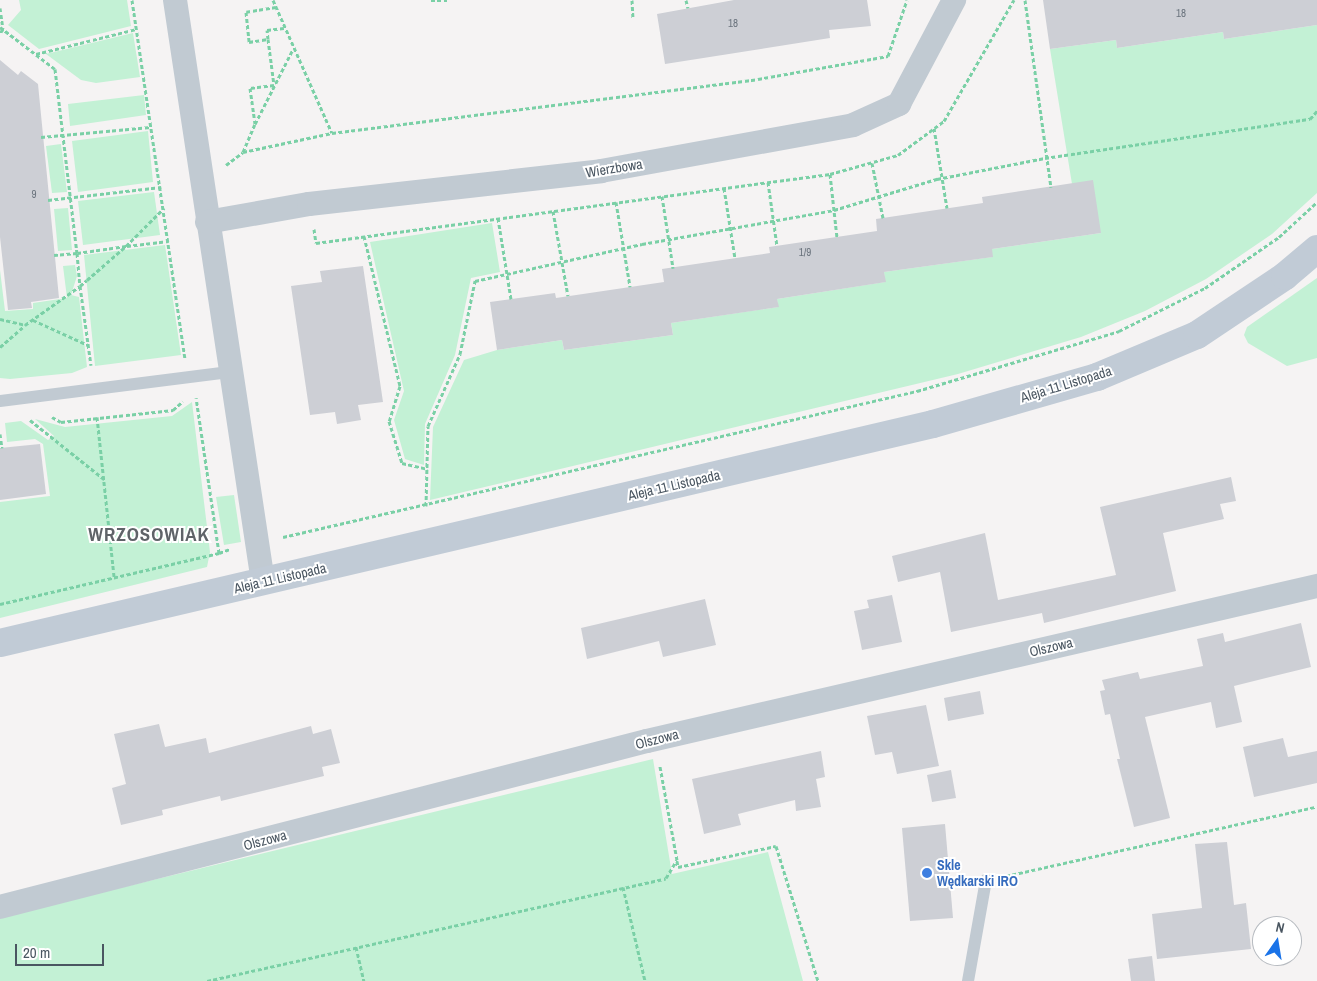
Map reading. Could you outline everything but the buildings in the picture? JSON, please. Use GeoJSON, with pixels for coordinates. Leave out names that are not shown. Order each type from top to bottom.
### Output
{"type":"FeatureCollection","features":[{"type":"Feature","properties":{"kind":"street"},"geometry":{"type":"LineString","coordinates":[[175,0],[263,582]]}},
{"type":"Feature","properties":{"kind":"street","name":"Wierzbowa"},"geometry":{"type":"LineString","coordinates":[[208,222],[309,204],[601,171],[853,124],[899,104],[954,0]]}},
{"type":"Feature","properties":{"kind":"street","name":"Aleja 11 Listopada"},"geometry":{"type":"LineString","coordinates":[[0,643],[933,424],[1097,377],[1197,335],[1285,276],[1317,249]]}},
{"type":"Feature","properties":{"kind":"street","name":"Olszowa"},"geometry":{"type":"LineString","coordinates":[[0,907],[655,739],[1317,586]]}},
{"type":"Feature","properties":{"kind":"lane"},"geometry":{"type":"LineString","coordinates":[[0,401],[230,372]]}},
{"type":"Feature","properties":{"kind":"lane"},"geometry":{"type":"LineString","coordinates":[[968,981],[986,880]]}},
{"type":"Feature","properties":{"kind":"path"},"geometry":{"type":"LineString","coordinates":[[132,0],[189,377],[196,396],[219,553]]}},
{"type":"Feature","properties":{"kind":"path"},"geometry":{"type":"LineString","coordinates":[[273,0],[332,133]]}},
{"type":"Feature","properties":{"kind":"path"},"geometry":{"type":"LineString","coordinates":[[431,0],[447,0]]}},
{"type":"Feature","properties":{"kind":"path"},"geometry":{"type":"LineString","coordinates":[[632,0],[633,18]]}},
{"type":"Feature","properties":{"kind":"path"},"geometry":{"type":"LineString","coordinates":[[686,0],[688,8]]}},
{"type":"Feature","properties":{"kind":"path"},"geometry":{"type":"LineString","coordinates":[[201,177],[216,174],[243,152],[332,133],[749,80],[888,56],[906,0]]}},
{"type":"Feature","properties":{"kind":"path"},"geometry":{"type":"LineString","coordinates":[[1025,0],[1045,158],[1051,187]]}},
{"type":"Feature","properties":{"kind":"path"},"geometry":{"type":"LineString","coordinates":[[268,39],[249,42],[246,12],[276,7]]}},
{"type":"Feature","properties":{"kind":"path"},"geometry":{"type":"LineString","coordinates":[[0,8],[0,33]]}},
{"type":"Feature","properties":{"kind":"path"},"geometry":{"type":"LineString","coordinates":[[1,28],[55,69],[91,365]]}},
{"type":"Feature","properties":{"kind":"path"},"geometry":{"type":"LineString","coordinates":[[274,85],[267,30],[284,28]]}},
{"type":"Feature","properties":{"kind":"path"},"geometry":{"type":"LineString","coordinates":[[35,54],[136,29]]}},
{"type":"Feature","properties":{"kind":"path"},"geometry":{"type":"LineString","coordinates":[[243,152],[293,48]]}},
{"type":"Feature","properties":{"kind":"path"},"geometry":{"type":"LineString","coordinates":[[255,124],[250,88],[274,85]]}},
{"type":"Feature","properties":{"kind":"path"},"geometry":{"type":"LineString","coordinates":[[426,506],[428,426],[460,354],[475,281],[669,240],[834,210],[942,178],[1045,158],[1310,119],[1317,111]]}},
{"type":"Feature","properties":{"kind":"path"},"geometry":{"type":"LineString","coordinates":[[42,138],[151,127]]}},
{"type":"Feature","properties":{"kind":"path"},"geometry":{"type":"LineString","coordinates":[[934,128],[947,208]]}},
{"type":"Feature","properties":{"kind":"path"},"geometry":{"type":"LineString","coordinates":[[872,163],[883,218]]}},
{"type":"Feature","properties":{"kind":"path"},"geometry":{"type":"LineString","coordinates":[[830,174],[837,237]]}},
{"type":"Feature","properties":{"kind":"path"},"geometry":{"type":"LineString","coordinates":[[768,182],[777,246]]}},
{"type":"Feature","properties":{"kind":"path"},"geometry":{"type":"LineString","coordinates":[[48,200],[161,187]]}},
{"type":"Feature","properties":{"kind":"path"},"geometry":{"type":"LineString","coordinates":[[724,188],[735,258]]}},
{"type":"Feature","properties":{"kind":"path"},"geometry":{"type":"LineString","coordinates":[[662,196],[673,268]]}},
{"type":"Feature","properties":{"kind":"path"},"geometry":{"type":"LineString","coordinates":[[616,202],[630,287]]}},
{"type":"Feature","properties":{"kind":"path"},"geometry":{"type":"LineString","coordinates":[[0,604],[219,553],[256,541],[426,506],[917,391],[1119,331],[1204,288],[1279,237],[1317,202]]}},
{"type":"Feature","properties":{"kind":"path"},"geometry":{"type":"LineString","coordinates":[[0,347],[32,320],[80,286],[126,246],[164,208]]}},
{"type":"Feature","properties":{"kind":"path"},"geometry":{"type":"LineString","coordinates":[[553,211],[568,296]]}},
{"type":"Feature","properties":{"kind":"path"},"geometry":{"type":"LineString","coordinates":[[498,218],[511,299]]}},
{"type":"Feature","properties":{"kind":"path"},"geometry":{"type":"LineString","coordinates":[[364,236],[400,386],[390,421],[402,462],[427,469]]}},
{"type":"Feature","properties":{"kind":"path"},"geometry":{"type":"LineString","coordinates":[[54,256],[169,240]]}},
{"type":"Feature","properties":{"kind":"path"},"geometry":{"type":"LineString","coordinates":[[0,319],[25,326]]}},
{"type":"Feature","properties":{"kind":"path"},"geometry":{"type":"LineString","coordinates":[[32,320],[88,344]]}},
{"type":"Feature","properties":{"kind":"path"},"geometry":{"type":"LineString","coordinates":[[49,415],[61,422],[174,410],[188,396],[196,396]]}},
{"type":"Feature","properties":{"kind":"path"},"geometry":{"type":"LineString","coordinates":[[33,413],[24,414],[104,479]]}},
{"type":"Feature","properties":{"kind":"path"},"geometry":{"type":"LineString","coordinates":[[98,417],[114,577]]}},
{"type":"Feature","properties":{"kind":"path"},"geometry":{"type":"LineString","coordinates":[[0,434],[2,448]]}},
{"type":"Feature","properties":{"kind":"path"},"geometry":{"type":"LineString","coordinates":[[655,739],[678,867],[776,846],[818,981]]}},
{"type":"Feature","properties":{"kind":"path"},"geometry":{"type":"LineString","coordinates":[[986,880],[1315,807]]}},
{"type":"Feature","properties":{"kind":"path"},"geometry":{"type":"LineString","coordinates":[[207,981],[666,878],[677,860]]}},
{"type":"Feature","properties":{"kind":"path"},"geometry":{"type":"LineString","coordinates":[[623,888],[644,981]]}},
{"type":"Feature","properties":{"kind":"path"},"geometry":{"type":"LineString","coordinates":[[356,947],[364,981]]}},
{"type":"Feature","properties":{"kind":"green space"},"geometry":{"type":"Polygon","coordinates":[[[19,0],[127,0],[131,26],[39,49],[8,25],[21,10],[19,0]]]}},
{"type":"Feature","properties":{"kind":"green space"},"geometry":{"type":"Polygon","coordinates":[[[1317,25],[1317,193],[1272,234],[1206,279],[1145,311],[1081,337],[958,374],[430,500],[433,427],[464,360],[497,350],[562,340],[564,350],[673,335],[671,323],[778,307],[777,299],[885,282],[884,272],[992,257],[992,249],[1101,233],[1072,184],[1050,49],[1116,40],[1117,48],[1223,32],[1224,39],[1317,25]]]}},
{"type":"Feature","properties":{"kind":"green space"},"geometry":{"type":"Polygon","coordinates":[[[133,33],[140,77],[96,83],[81,80],[46,54],[133,33]]]}},
{"type":"Feature","properties":{"kind":"green space"},"geometry":{"type":"Polygon","coordinates":[[[144,95],[146,115],[70,126],[68,104],[144,95]]]}},
{"type":"Feature","properties":{"kind":"green space"},"geometry":{"type":"Polygon","coordinates":[[[148,131],[153,182],[78,192],[72,141],[148,131]]]}},
{"type":"Feature","properties":{"kind":"green space"},"geometry":{"type":"Polygon","coordinates":[[[61,144],[67,192],[52,193],[46,146],[61,144]]]}},
{"type":"Feature","properties":{"kind":"green space"},"geometry":{"type":"Polygon","coordinates":[[[154,192],[160,235],[83,245],[78,201],[154,192]]]}},
{"type":"Feature","properties":{"kind":"green space"},"geometry":{"type":"Polygon","coordinates":[[[68,208],[72,250],[58,251],[54,209],[68,208]]]}},
{"type":"Feature","properties":{"kind":"green space"},"geometry":{"type":"Polygon","coordinates":[[[492,223],[500,272],[471,278],[455,355],[425,424],[424,465],[405,459],[394,420],[404,391],[370,242],[492,223]]]}},
{"type":"Feature","properties":{"kind":"green space"},"geometry":{"type":"Polygon","coordinates":[[[165,245],[181,355],[95,366],[84,255],[165,245]]]}},
{"type":"Feature","properties":{"kind":"green space"},"geometry":{"type":"Polygon","coordinates":[[[75,265],[77,276],[71,295],[79,297],[87,367],[72,373],[10,379],[0,378],[0,270],[5,311],[33,309],[33,303],[67,298],[63,266],[75,265]]]}},
{"type":"Feature","properties":{"kind":"green space"},"geometry":{"type":"Polygon","coordinates":[[[1317,278],[1317,358],[1287,366],[1248,343],[1244,335],[1247,327],[1317,278]]]}},
{"type":"Feature","properties":{"kind":"green space"},"geometry":{"type":"Polygon","coordinates":[[[192,402],[210,552],[207,567],[0,618],[0,502],[50,496],[43,444],[35,439],[7,442],[5,423],[21,421],[48,440],[54,436],[35,419],[65,427],[172,416],[192,402]]]}},
{"type":"Feature","properties":{"kind":"green space"},"geometry":{"type":"Polygon","coordinates":[[[234,495],[241,542],[224,545],[216,497],[234,495]]]}},
{"type":"Feature","properties":{"kind":"green space"},"geometry":{"type":"Polygon","coordinates":[[[653,759],[672,874],[768,852],[803,981],[0,981],[0,917],[653,759]]]}},
{"type":"Feature","properties":{"kind":"place","name":"Skle Wędkarski IRO"},"geometry":{"type":"Point","coordinates":[927,873]}},
{"type":"Feature","properties":{"kind":"district","name":"WRZOSOWIAK"},"geometry":{"type":"Point","coordinates":[149,535]}}]}
